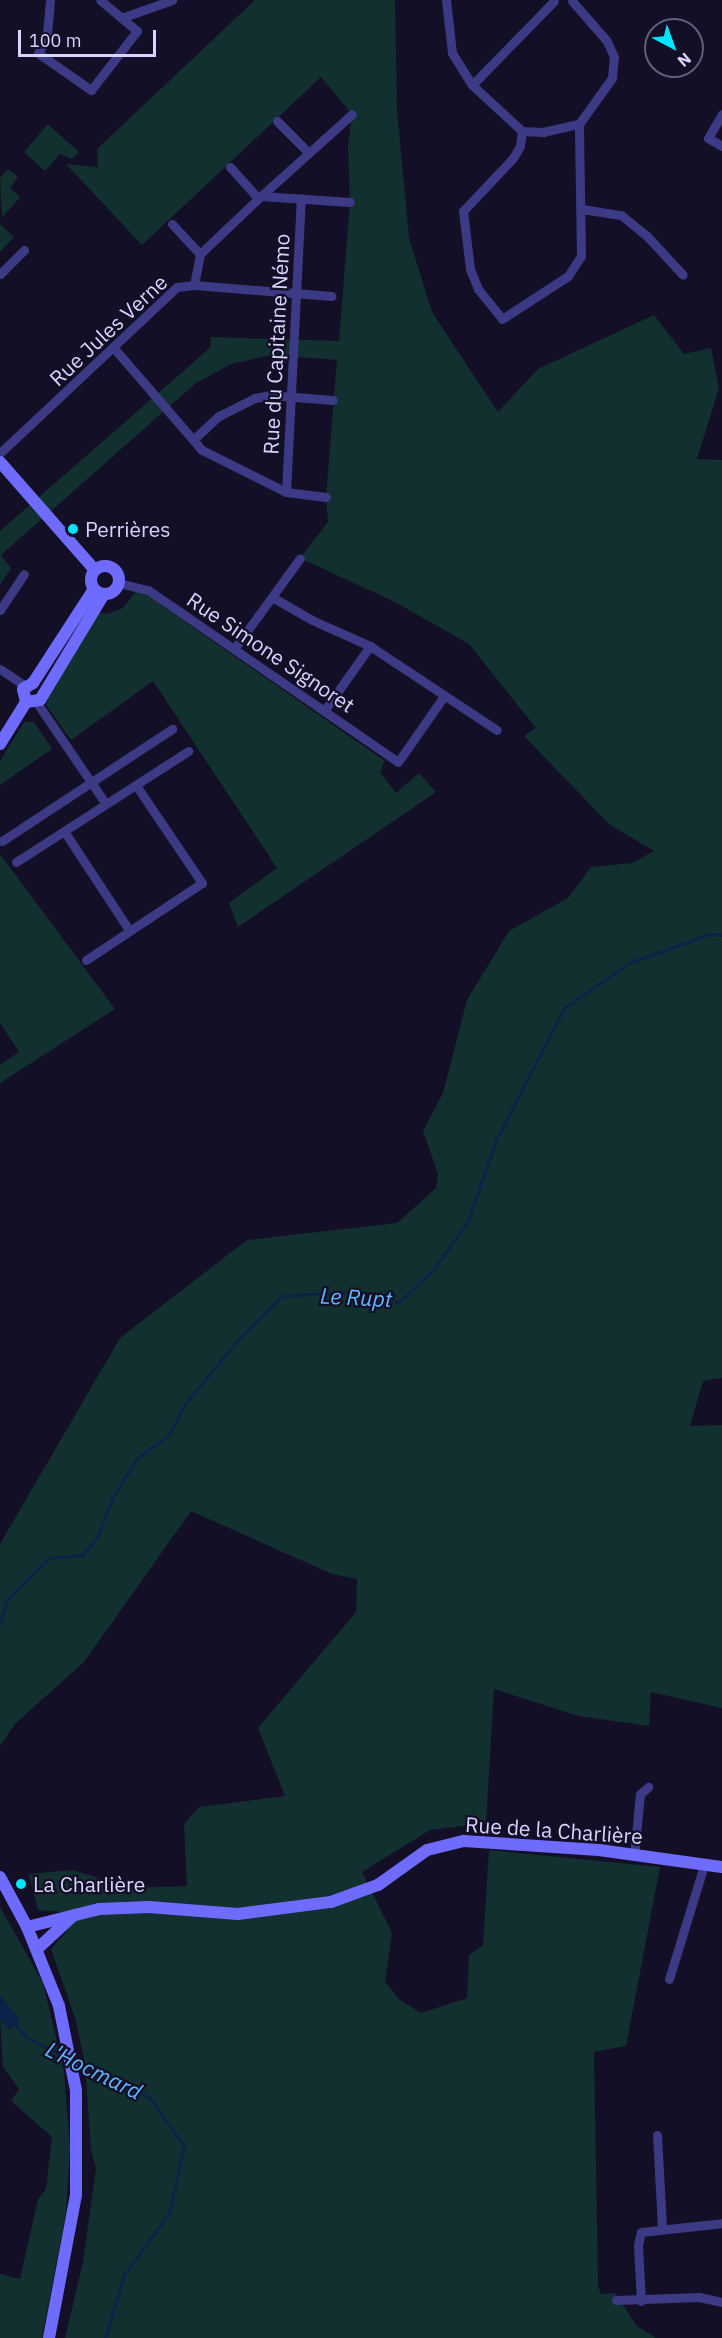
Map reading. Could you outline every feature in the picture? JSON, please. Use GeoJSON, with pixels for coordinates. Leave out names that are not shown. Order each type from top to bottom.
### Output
{"type":"FeatureCollection","features":[{"type":"Feature","properties":{"kind":"street"},"geometry":{"type":"LineString","coordinates":[[50,0],[47,37],[38,53],[91,90],[137,31],[124,17],[100,0]]}},
{"type":"Feature","properties":{"kind":"street"},"geometry":{"type":"LineString","coordinates":[[124,17],[172,0]]}},
{"type":"Feature","properties":{"kind":"street"},"geometry":{"type":"LineString","coordinates":[[446,0],[452,53],[472,85],[522,131],[543,132],[579,124],[605,92],[612,78],[614,57],[596,26],[572,1],[565,4],[554,0],[472,85]]}},
{"type":"Feature","properties":{"kind":"street"},"geometry":{"type":"LineString","coordinates":[[194,285],[200,254],[352,114]]}},
{"type":"Feature","properties":{"kind":"street"},"geometry":{"type":"LineString","coordinates":[[722,114],[708,138],[722,146]]}},
{"type":"Feature","properties":{"kind":"street"},"geometry":{"type":"LineString","coordinates":[[278,121],[309,153]]}},
{"type":"Feature","properties":{"kind":"street"},"geometry":{"type":"LineString","coordinates":[[522,131],[520,146],[513,158],[462,211],[470,269],[498,318],[507,319],[576,266],[582,246],[579,124]]}},
{"type":"Feature","properties":{"kind":"street"},"geometry":{"type":"LineString","coordinates":[[230,168],[260,197],[350,202]]}},
{"type":"Feature","properties":{"kind":"street","name":"Rue du Capitaine Némo"},"geometry":{"type":"LineString","coordinates":[[286,492],[291,415],[289,395],[301,198]]}},
{"type":"Feature","properties":{"kind":"street"},"geometry":{"type":"LineString","coordinates":[[582,209],[621,215],[646,235],[683,275]]}},
{"type":"Feature","properties":{"kind":"street"},"geometry":{"type":"LineString","coordinates":[[172,224],[200,254]]}},
{"type":"Feature","properties":{"kind":"street"},"geometry":{"type":"LineString","coordinates":[[0,274],[24,250]]}},
{"type":"Feature","properties":{"kind":"street","name":"Rue Jules Verne"},"geometry":{"type":"LineString","coordinates":[[0,453],[168,294],[183,285],[332,296]]}},
{"type":"Feature","properties":{"kind":"street"},"geometry":{"type":"LineString","coordinates":[[113,347],[202,450],[286,492],[326,497]]}},
{"type":"Feature","properties":{"kind":"street"},"geometry":{"type":"LineString","coordinates":[[194,438],[243,402],[270,394],[333,400]]}},
{"type":"Feature","properties":{"kind":"street"},"geometry":{"type":"LineString","coordinates":[[0,462],[95,570]]}},
{"type":"Feature","properties":{"kind":"street"},"geometry":{"type":"LineString","coordinates":[[234,648],[300,558]]}},
{"type":"Feature","properties":{"kind":"street"},"geometry":{"type":"LineString","coordinates":[[35,699],[22,693],[99,592],[114,591],[119,583],[114,569],[105,566],[95,570],[91,579],[99,592]]}},
{"type":"Feature","properties":{"kind":"street"},"geometry":{"type":"LineString","coordinates":[[0,610],[24,573]]}},
{"type":"Feature","properties":{"kind":"street","name":"Rue Simone Signoret"},"geometry":{"type":"LineString","coordinates":[[119,583],[148,590],[398,762],[444,696]]}},
{"type":"Feature","properties":{"kind":"street"},"geometry":{"type":"LineString","coordinates":[[0,744],[35,699],[99,592]]}},
{"type":"Feature","properties":{"kind":"street"},"geometry":{"type":"LineString","coordinates":[[272,597],[303,616],[370,646],[497,730]]}},
{"type":"Feature","properties":{"kind":"street"},"geometry":{"type":"LineString","coordinates":[[324,711],[370,646]]}},
{"type":"Feature","properties":{"kind":"street"},"geometry":{"type":"LineString","coordinates":[[0,669],[29,685],[35,699],[105,804]]}},
{"type":"Feature","properties":{"kind":"street"},"geometry":{"type":"LineString","coordinates":[[2,841],[172,729]]}},
{"type":"Feature","properties":{"kind":"street"},"geometry":{"type":"LineString","coordinates":[[16,862],[188,751]]}},
{"type":"Feature","properties":{"kind":"street"},"geometry":{"type":"LineString","coordinates":[[86,960],[202,884],[136,785]]}},
{"type":"Feature","properties":{"kind":"street"},"geometry":{"type":"LineString","coordinates":[[64,831],[129,930]]}},
{"type":"Feature","properties":{"kind":"street"},"geometry":{"type":"LineString","coordinates":[[634,1855],[640,1794],[648,1787]]}},
{"type":"Feature","properties":{"kind":"street","name":"Rue de la Charlière"},"geometry":{"type":"LineString","coordinates":[[27,1927],[99,1909],[148,1907],[238,1914],[331,1902],[378,1885],[427,1850],[464,1841],[634,1855],[722,1867]]}},
{"type":"Feature","properties":{"kind":"street"},"geometry":{"type":"LineString","coordinates":[[669,1979],[704,1865]]}},
{"type":"Feature","properties":{"kind":"street"},"geometry":{"type":"LineString","coordinates":[[0,1877],[27,1927],[59,2006],[77,2105],[76,2195],[49,2338]]}},
{"type":"Feature","properties":{"kind":"street"},"geometry":{"type":"LineString","coordinates":[[37,1949],[75,1914]]}},
{"type":"Feature","properties":{"kind":"street"},"geometry":{"type":"LineString","coordinates":[[657,2135],[662,2227]]}},
{"type":"Feature","properties":{"kind":"street"},"geometry":{"type":"LineString","coordinates":[[640,2301],[638,2238],[641,2232],[662,2227],[722,2223]]}},
{"type":"Feature","properties":{"kind":"street"},"geometry":{"type":"LineString","coordinates":[[616,2300],[640,2301],[699,2296],[722,2302]]}},
{"type":"Feature","properties":{"kind":"green space"},"geometry":{"type":"Polygon","coordinates":[[[255,0],[395,0],[397,110],[409,238],[432,312],[498,412],[538,369],[654,315],[684,354],[711,348],[719,388],[697,459],[722,460],[722,1378],[703,1381],[690,1426],[722,1425],[722,1708],[651,1692],[649,1726],[578,1716],[494,1689],[486,1823],[430,1830],[362,1872],[392,1933],[385,1982],[400,2000],[421,2013],[467,1998],[469,1955],[483,1945],[489,1850],[660,1867],[626,2046],[594,2052],[598,2285],[601,2294],[615,2293],[637,2326],[656,2338],[65,2338],[83,2262],[96,2168],[91,2150],[85,2063],[75,2018],[51,1949],[67,1931],[63,1912],[38,1910],[29,1874],[72,1870],[133,1888],[187,1886],[184,1824],[199,1807],[285,1796],[258,1728],[356,1612],[357,1579],[332,1574],[191,1511],[84,1662],[15,1724],[0,1746],[0,1544],[120,1338],[247,1240],[397,1223],[436,1188],[438,1174],[423,1131],[443,1093],[467,1000],[509,931],[568,898],[591,867],[632,863],[654,851],[609,824],[524,736],[536,728],[469,644],[395,602],[300,558],[328,522],[326,497],[337,360],[271,355],[231,364],[196,383],[1,555],[11,568],[0,585],[0,531],[211,347],[210,337],[339,341],[350,202],[348,147],[352,114],[321,77],[142,245],[66,164],[98,167],[97,149],[255,0]]]}},
{"type":"Feature","properties":{"kind":"green space"},"geometry":{"type":"Polygon","coordinates":[[[48,124],[79,152],[72,159],[60,154],[45,171],[24,152],[48,124]]]}},
{"type":"Feature","properties":{"kind":"green space"},"geometry":{"type":"Polygon","coordinates":[[[8,169],[18,177],[10,188],[20,197],[2,218],[0,178],[8,169]]]}},
{"type":"Feature","properties":{"kind":"green space"},"geometry":{"type":"Polygon","coordinates":[[[0,224],[14,237],[0,252],[0,224]]]}},
{"type":"Feature","properties":{"kind":"green space"},"geometry":{"type":"Polygon","coordinates":[[[138,589],[385,761],[380,772],[396,793],[419,773],[436,792],[238,927],[229,903],[277,868],[153,681],[71,740],[46,705],[48,688],[98,612],[107,614],[123,608],[138,589]]]}},
{"type":"Feature","properties":{"kind":"green space"},"geometry":{"type":"Polygon","coordinates":[[[24,722],[34,722],[52,749],[0,785],[0,761],[24,722]]]}},
{"type":"Feature","properties":{"kind":"green space"},"geometry":{"type":"Polygon","coordinates":[[[0,854],[115,1009],[0,1083],[0,1065],[19,1052],[0,1023],[0,854]]]}},
{"type":"Feature","properties":{"kind":"green space"},"geometry":{"type":"Polygon","coordinates":[[[0,1907],[43,1983],[64,2071],[70,2147],[66,2213],[42,2338],[0,2338],[0,2274],[20,2279],[38,2199],[46,2189],[52,2137],[11,2101],[19,2089],[3,2067],[0,2018],[10,2030],[20,2021],[0,1995],[0,1907]]]}},
{"type":"Feature","properties":{"kind":"water"},"geometry":{"type":"Polygon","coordinates":[[[0,1995],[20,2021],[10,2030],[0,2018],[0,1995]]]}},
{"type":"Feature","properties":{"kind":"waterway","name":"Le Rupt"},"geometry":{"type":"LineString","coordinates":[[0,1624],[7,1600],[48,1558],[83,1555],[97,1537],[113,1497],[136,1459],[169,1435],[185,1404],[238,1340],[282,1296],[344,1292],[399,1302],[433,1270],[468,1221],[496,1140],[564,1008],[631,962],[710,934],[722,935]]}},
{"type":"Feature","properties":{"kind":"waterway","name":"L'Hocmard"},"geometry":{"type":"LineString","coordinates":[[13,2022],[26,2037],[66,2058]]}},
{"type":"Feature","properties":{"kind":"waterway","name":"L'Hocmard"},"geometry":{"type":"LineString","coordinates":[[75,2062],[150,2098],[184,2146],[169,2213],[124,2275],[105,2338]]}},
{"type":"Feature","properties":{"kind":"place","name":"Perrières"},"geometry":{"type":"Point","coordinates":[73,529]}},
{"type":"Feature","properties":{"kind":"place","name":"La Charlière"},"geometry":{"type":"Point","coordinates":[21,1884]}}]}
